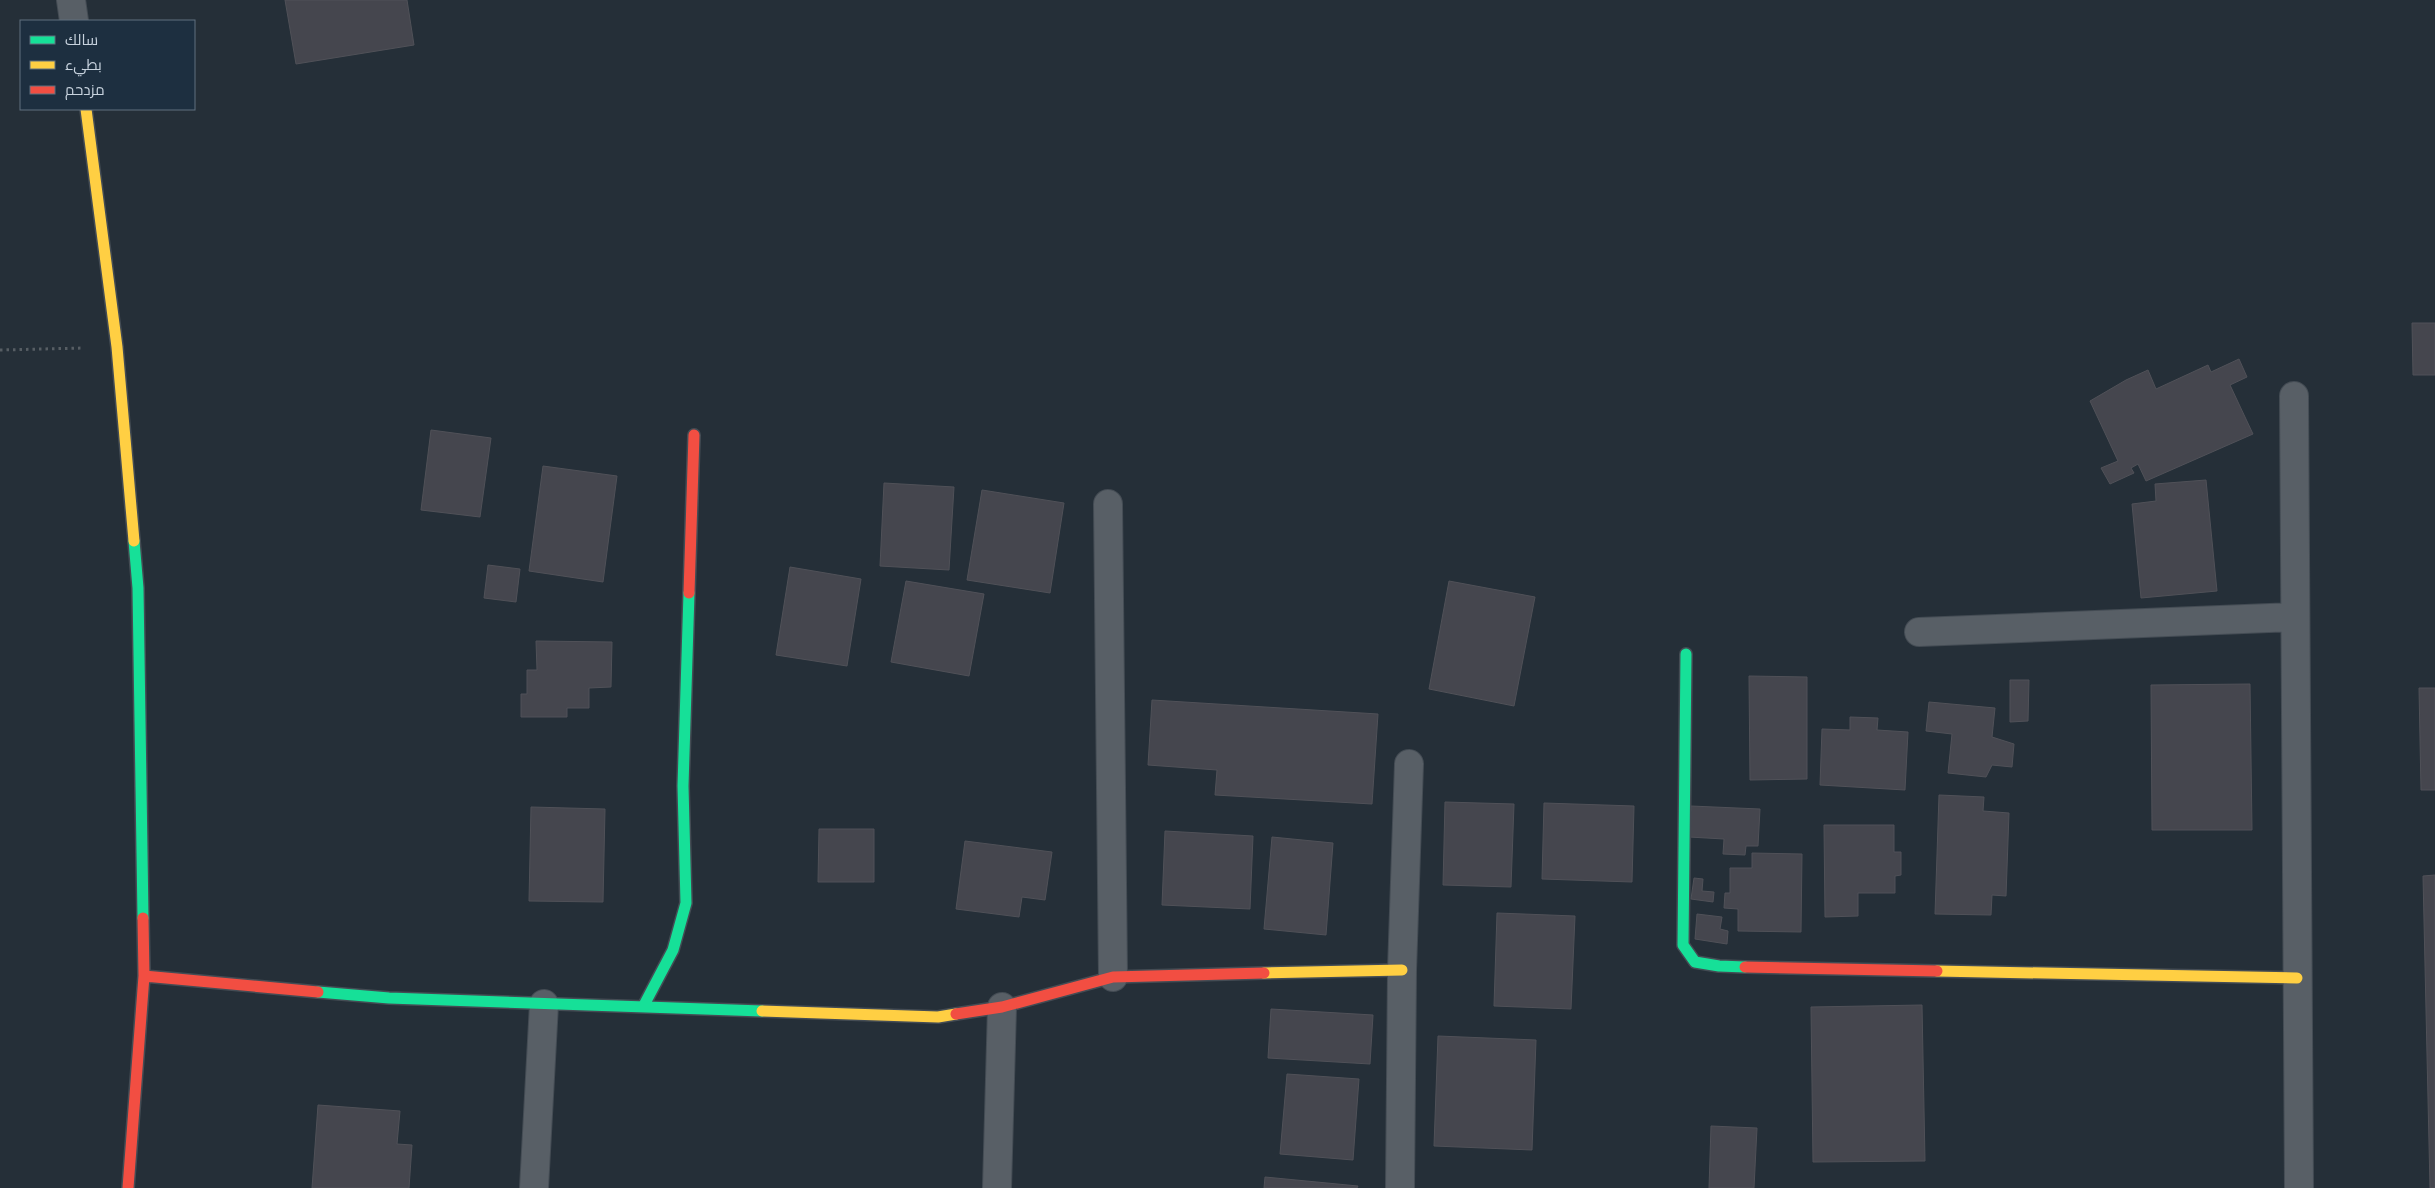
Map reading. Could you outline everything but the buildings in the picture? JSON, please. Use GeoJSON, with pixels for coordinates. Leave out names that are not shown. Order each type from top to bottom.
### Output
{"type":"FeatureCollection","features":[{"type":"Feature","properties":{"kind":"street"},"geometry":{"type":"LineString","coordinates":[[71,0],[74,20]]}},
{"type":"Feature","properties":{"kind":"street"},"geometry":{"type":"LineString","coordinates":[[86,110],[118,347],[138,588],[144,976],[128,1188]]}},
{"type":"Feature","properties":{"kind":"street"},"geometry":{"type":"LineString","coordinates":[[2294,396],[2299,1188]]}},
{"type":"Feature","properties":{"kind":"street"},"geometry":{"type":"LineString","coordinates":[[643,1007],[672,950],[686,903],[684,786],[694,435]]}},
{"type":"Feature","properties":{"kind":"street"},"geometry":{"type":"LineString","coordinates":[[1108,504],[1113,977]]}},
{"type":"Feature","properties":{"kind":"street"},"geometry":{"type":"LineString","coordinates":[[1919,632],[2295,617]]}},
{"type":"Feature","properties":{"kind":"street"},"geometry":{"type":"LineString","coordinates":[[1686,654],[1683,945],[1695,962],[1718,966],[2297,978]]}},
{"type":"Feature","properties":{"kind":"street"},"geometry":{"type":"LineString","coordinates":[[1400,1188],[1402,970],[1409,764]]}},
{"type":"Feature","properties":{"kind":"street"},"geometry":{"type":"LineString","coordinates":[[144,976],[389,998],[938,1017],[1002,1007],[1113,977],[1402,970]]}},
{"type":"Feature","properties":{"kind":"street"},"geometry":{"type":"LineString","coordinates":[[534,1188],[544,1004]]}},
{"type":"Feature","properties":{"kind":"street"},"geometry":{"type":"LineString","coordinates":[[997,1188],[1002,1007]]}},
{"type":"Feature","properties":{"kind":"path"},"geometry":{"type":"LineString","coordinates":[[0,350],[118,347]]}},
{"type":"Feature","properties":{"kind":"traffic: fast"},"geometry":{"type":"LineString","coordinates":[[134,541],[138,588],[143,918]]}},
{"type":"Feature","properties":{"kind":"traffic: fast"},"geometry":{"type":"LineString","coordinates":[[643,1007],[673,950],[686,903],[683,786],[689,593]]}},
{"type":"Feature","properties":{"kind":"traffic: fast"},"geometry":{"type":"LineString","coordinates":[[1686,654],[1683,945],[1695,962],[1719,966],[1745,967]]}},
{"type":"Feature","properties":{"kind":"traffic: fast"},"geometry":{"type":"LineString","coordinates":[[318,992],[389,998],[762,1011]]}},
{"type":"Feature","properties":{"kind":"traffic: slow"},"geometry":{"type":"LineString","coordinates":[[86,110],[117,347],[134,541]]}},
{"type":"Feature","properties":{"kind":"traffic: slow"},"geometry":{"type":"LineString","coordinates":[[1264,973],[1402,970]]}},
{"type":"Feature","properties":{"kind":"traffic: slow"},"geometry":{"type":"LineString","coordinates":[[1937,971],[2297,978]]}},
{"type":"Feature","properties":{"kind":"traffic: slow"},"geometry":{"type":"LineString","coordinates":[[762,1011],[938,1017],[956,1014]]}},
{"type":"Feature","properties":{"kind":"traffic: jam"},"geometry":{"type":"LineString","coordinates":[[689,593],[694,435]]}},
{"type":"Feature","properties":{"kind":"traffic: jam"},"geometry":{"type":"LineString","coordinates":[[128,1188],[144,976],[143,918]]}},
{"type":"Feature","properties":{"kind":"traffic: jam"},"geometry":{"type":"LineString","coordinates":[[1745,967],[1937,971]]}},
{"type":"Feature","properties":{"kind":"traffic: jam"},"geometry":{"type":"LineString","coordinates":[[956,1014],[1002,1007],[1113,977],[1264,973]]}},
{"type":"Feature","properties":{"kind":"traffic: jam"},"geometry":{"type":"LineString","coordinates":[[144,976],[318,992]]}}]}
